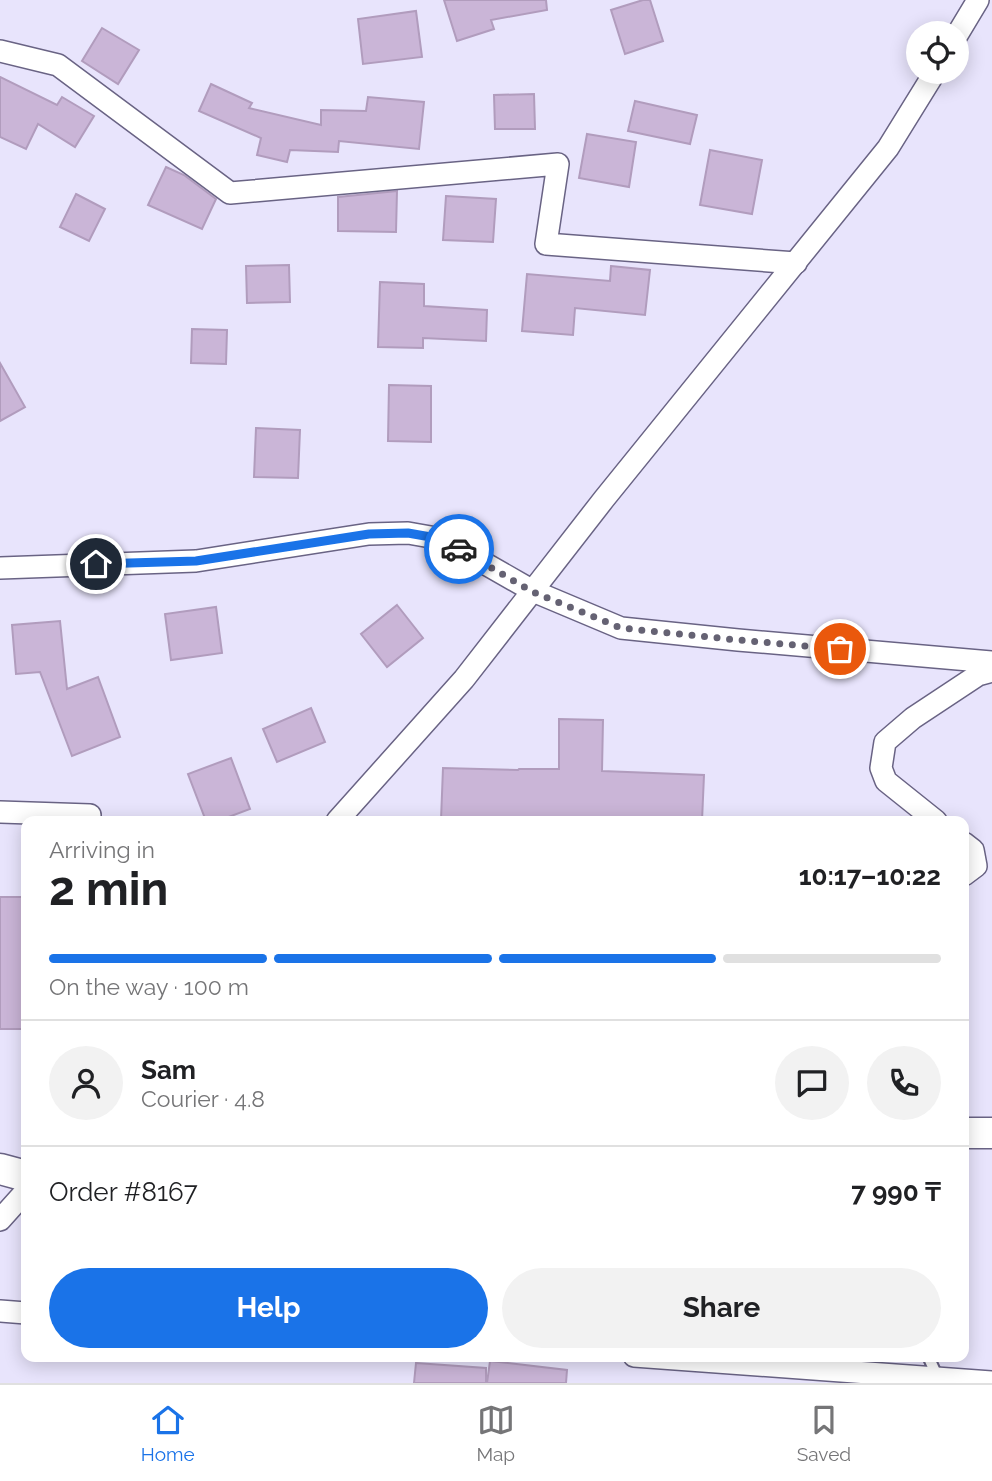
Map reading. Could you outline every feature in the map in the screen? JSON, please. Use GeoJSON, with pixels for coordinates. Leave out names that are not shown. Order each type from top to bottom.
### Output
{"type":"FeatureCollection","features":[{"type":"Feature","properties":{"kind":"street"},"geometry":{"type":"LineString","coordinates":[[965,21],[978,0]]}},
{"type":"Feature","properties":{"kind":"street"},"geometry":{"type":"LineString","coordinates":[[0,51],[58,65],[230,193],[558,164],[546,244],[796,263]]}},
{"type":"Feature","properties":{"kind":"street"},"geometry":{"type":"LineString","coordinates":[[341,816],[464,679],[604,499],[888,148],[928,84]]}},
{"type":"Feature","properties":{"kind":"street"},"geometry":{"type":"LineString","coordinates":[[0,568],[196,561],[369,534],[408,533],[442,539],[533,592],[621,628],[992,662]]}},
{"type":"Feature","properties":{"kind":"street"},"geometry":{"type":"LineString","coordinates":[[930,816],[886,781],[881,768],[885,742],[913,718],[978,676],[992,671]]}},
{"type":"Feature","properties":{"kind":"street"},"geometry":{"type":"LineString","coordinates":[[0,812],[90,815]]}},
{"type":"Feature","properties":{"kind":"street"},"geometry":{"type":"LineString","coordinates":[[969,1133],[992,1133]]}},
{"type":"Feature","properties":{"kind":"street"},"geometry":{"type":"LineString","coordinates":[[0,1169],[21,1175]]}},
{"type":"Feature","properties":{"kind":"street"},"geometry":{"type":"LineString","coordinates":[[0,1220],[21,1197]]}},
{"type":"Feature","properties":{"kind":"street"},"geometry":{"type":"LineString","coordinates":[[0,1311],[21,1312]]}},
{"type":"Feature","properties":{"kind":"street"},"geometry":{"type":"LineString","coordinates":[[717,1362],[992,1382]]}},
{"type":"Feature","properties":{"kind":"lane"},"geometry":{"type":"LineString","coordinates":[[931,1362],[938,1378]]}},
{"type":"Feature","properties":{"kind":"building"},"geometry":{"type":"Polygon","coordinates":[[[444,0],[546,0],[547,10],[491,20],[494,29],[457,41],[444,0]]]}},
{"type":"Feature","properties":{"kind":"building"},"geometry":{"type":"Polygon","coordinates":[[[650,0],[663,41],[625,54],[611,10],[650,0]]]}},
{"type":"Feature","properties":{"kind":"building"},"geometry":{"type":"Polygon","coordinates":[[[416,11],[422,57],[363,64],[358,19],[416,11]]]}},
{"type":"Feature","properties":{"kind":"building"},"geometry":{"type":"Polygon","coordinates":[[[102,28],[139,50],[118,84],[82,61],[102,28]]]}},
{"type":"Feature","properties":{"kind":"building"},"geometry":{"type":"Polygon","coordinates":[[[0,77],[57,105],[62,97],[94,116],[75,147],[38,124],[26,149],[0,137],[0,77]]]}},
{"type":"Feature","properties":{"kind":"building"},"geometry":{"type":"Polygon","coordinates":[[[211,84],[252,103],[249,108],[321,125],[321,110],[366,111],[368,97],[424,102],[419,149],[339,141],[338,152],[290,150],[287,162],[257,155],[261,138],[199,111],[211,84]]]}},
{"type":"Feature","properties":{"kind":"building"},"geometry":{"type":"Polygon","coordinates":[[[534,94],[535,129],[495,129],[494,95],[534,94]]]}},
{"type":"Feature","properties":{"kind":"building"},"geometry":{"type":"Polygon","coordinates":[[[635,101],[697,115],[690,144],[628,131],[635,101]]]}},
{"type":"Feature","properties":{"kind":"building"},"geometry":{"type":"Polygon","coordinates":[[[587,134],[636,142],[629,187],[579,178],[587,134]]]}},
{"type":"Feature","properties":{"kind":"building"},"geometry":{"type":"Polygon","coordinates":[[[710,150],[762,160],[752,214],[700,205],[710,150]]]}},
{"type":"Feature","properties":{"kind":"building"},"geometry":{"type":"Polygon","coordinates":[[[166,167],[184,175],[216,199],[202,229],[148,205],[166,167]]]}},
{"type":"Feature","properties":{"kind":"building"},"geometry":{"type":"Polygon","coordinates":[[[397,191],[396,232],[338,231],[338,197],[397,191]]]}},
{"type":"Feature","properties":{"kind":"building"},"geometry":{"type":"Polygon","coordinates":[[[76,194],[105,209],[89,241],[60,227],[76,194]]]}},
{"type":"Feature","properties":{"kind":"building"},"geometry":{"type":"Polygon","coordinates":[[[446,196],[496,199],[493,242],[443,240],[446,196]]]}},
{"type":"Feature","properties":{"kind":"building"},"geometry":{"type":"Polygon","coordinates":[[[289,265],[290,302],[247,303],[246,266],[289,265]]]}},
{"type":"Feature","properties":{"kind":"building"},"geometry":{"type":"Polygon","coordinates":[[[611,266],[650,270],[645,315],[575,308],[573,335],[522,331],[527,274],[610,281],[611,266]]]}},
{"type":"Feature","properties":{"kind":"building"},"geometry":{"type":"Polygon","coordinates":[[[380,282],[424,284],[424,306],[487,310],[486,341],[423,338],[423,348],[378,347],[380,282]]]}},
{"type":"Feature","properties":{"kind":"building"},"geometry":{"type":"Polygon","coordinates":[[[192,329],[227,330],[226,364],[191,363],[192,329]]]}},
{"type":"Feature","properties":{"kind":"building"},"geometry":{"type":"Polygon","coordinates":[[[0,363],[25,407],[0,421],[0,363]]]}},
{"type":"Feature","properties":{"kind":"building"},"geometry":{"type":"Polygon","coordinates":[[[389,385],[431,386],[431,442],[388,441],[389,385]]]}},
{"type":"Feature","properties":{"kind":"building"},"geometry":{"type":"Polygon","coordinates":[[[256,428],[300,430],[298,478],[254,477],[256,428]]]}},
{"type":"Feature","properties":{"kind":"building"},"geometry":{"type":"Polygon","coordinates":[[[397,605],[423,638],[387,667],[361,634],[397,605]]]}},
{"type":"Feature","properties":{"kind":"building"},"geometry":{"type":"Polygon","coordinates":[[[216,607],[222,653],[171,660],[165,614],[216,607]]]}},
{"type":"Feature","properties":{"kind":"building"},"geometry":{"type":"Polygon","coordinates":[[[60,621],[67,689],[98,677],[120,737],[72,756],[40,672],[16,674],[12,625],[60,621]]]}},
{"type":"Feature","properties":{"kind":"building"},"geometry":{"type":"Polygon","coordinates":[[[311,708],[325,742],[277,762],[263,729],[311,708]]]}},
{"type":"Feature","properties":{"kind":"building"},"geometry":{"type":"Polygon","coordinates":[[[559,719],[603,720],[602,771],[704,775],[702,816],[441,816],[443,768],[559,769],[559,719]]]}},
{"type":"Feature","properties":{"kind":"building"},"geometry":{"type":"Polygon","coordinates":[[[231,758],[250,809],[231,816],[204,816],[188,774],[231,758]]]}},
{"type":"Feature","properties":{"kind":"building"},"geometry":{"type":"Polygon","coordinates":[[[0,897],[21,897],[21,1029],[0,1029],[0,897]]]}},
{"type":"Feature","properties":{"kind":"building"},"geometry":{"type":"Polygon","coordinates":[[[490,1362],[567,1370],[566,1383],[487,1383],[490,1362]]]}},
{"type":"Feature","properties":{"kind":"building"},"geometry":{"type":"Polygon","coordinates":[[[416,1363],[486,1368],[486,1383],[414,1383],[416,1363]]]}},
{"type":"Feature","properties":{"kind":"way so far"},"geometry":{"type":"LineString","coordinates":[[459,549],[533,592],[621,628],[840,649]]}},
{"type":"Feature","properties":{"kind":"route"},"geometry":{"type":"LineString","coordinates":[[96,564],[196,561],[369,534],[408,533],[442,539],[459,549]]}}]}
